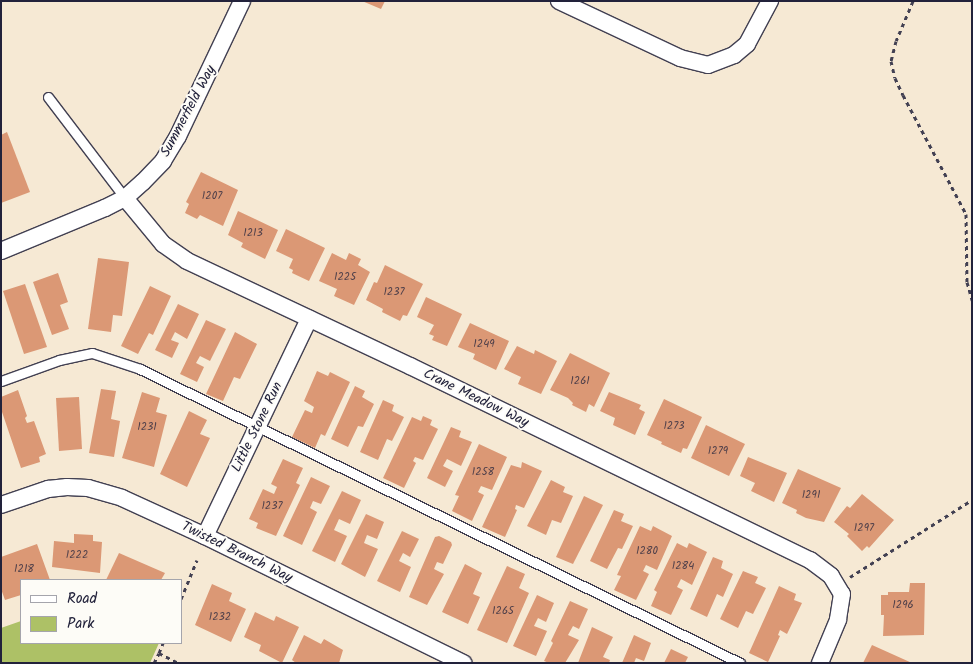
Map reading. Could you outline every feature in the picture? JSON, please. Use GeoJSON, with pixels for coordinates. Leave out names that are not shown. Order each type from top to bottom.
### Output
{"type":"FeatureCollection","features":[{"type":"Feature","properties":{"kind":"street","name":"Summerfield Way"},"geometry":{"type":"LineString","coordinates":[[1,250],[72,223],[125,198],[163,160],[178,136],[242,1]]}},
{"type":"Feature","properties":{"kind":"street"},"geometry":{"type":"LineString","coordinates":[[559,1],[680,58],[708,65],[734,55],[747,44],[770,1]]}},
{"type":"Feature","properties":{"kind":"street","name":"Crane Meadow Way"},"geometry":{"type":"LineString","coordinates":[[125,198],[150,231],[175,253],[810,560],[825,570],[838,584]]}},
{"type":"Feature","properties":{"kind":"street","name":"Little Stone Run"},"geometry":{"type":"LineString","coordinates":[[205,536],[309,319]]}},
{"type":"Feature","properties":{"kind":"street","name":"Twisted Branch Way"},"geometry":{"type":"LineString","coordinates":[[1,505],[48,489],[88,488],[122,498],[205,536],[464,663]]}},
{"type":"Feature","properties":{"kind":"street"},"geometry":{"type":"LineString","coordinates":[[820,663],[841,611],[842,594],[838,584]]}},
{"type":"Feature","properties":{"kind":"lane"},"geometry":{"type":"LineString","coordinates":[[48,97],[125,198]]}},
{"type":"Feature","properties":{"kind":"lane"},"geometry":{"type":"LineString","coordinates":[[1,381],[58,360],[92,352],[140,369],[740,663]]}},
{"type":"Feature","properties":{"kind":"path"},"geometry":{"type":"LineString","coordinates":[[914,1],[896,41],[891,60],[895,78],[966,214],[967,282],[972,300]]}},
{"type":"Feature","properties":{"kind":"path"},"geometry":{"type":"LineString","coordinates":[[838,584],[972,500]]}},
{"type":"Feature","properties":{"kind":"path"},"geometry":{"type":"LineString","coordinates":[[182,596],[197,560]]}},
{"type":"Feature","properties":{"kind":"path"},"geometry":{"type":"LineString","coordinates":[[154,663],[163,644]]}},
{"type":"Feature","properties":{"kind":"path"},"geometry":{"type":"LineString","coordinates":[[159,653],[179,663]]}},
{"type":"Feature","properties":{"kind":"green space"},"geometry":{"type":"Polygon","coordinates":[[[20,621],[20,644],[159,644],[150,663],[1,663],[1,628],[20,621]]]}},
{"type":"Feature","properties":{"kind":"building"},"geometry":{"type":"Polygon","coordinates":[[[362,1],[385,1],[381,9],[362,1]]]}},
{"type":"Feature","properties":{"kind":"building"},"geometry":{"type":"Polygon","coordinates":[[[7,132],[30,192],[1,203],[1,135],[7,132]]]}},
{"type":"Feature","properties":{"kind":"building"},"geometry":{"type":"Polygon","coordinates":[[[201,172],[238,190],[223,226],[200,215],[197,219],[185,213],[189,204],[186,202],[201,172]]]}},
{"type":"Feature","properties":{"kind":"building"},"geometry":{"type":"Polygon","coordinates":[[[238,211],[278,230],[265,259],[241,247],[243,243],[228,235],[238,211]]]}},
{"type":"Feature","properties":{"kind":"building"},"geometry":{"type":"Polygon","coordinates":[[[286,229],[325,248],[309,281],[292,273],[293,270],[289,268],[293,259],[276,251],[286,229]]]}},
{"type":"Feature","properties":{"kind":"building"},"geometry":{"type":"Polygon","coordinates":[[[332,253],[346,260],[349,253],[361,259],[358,265],[370,272],[354,305],[334,296],[337,289],[319,281],[332,253]]]}},
{"type":"Feature","properties":{"kind":"building"},"geometry":{"type":"Polygon","coordinates":[[[98,258],[129,262],[122,316],[113,315],[111,332],[88,329],[98,258]]]}},
{"type":"Feature","properties":{"kind":"building"},"geometry":{"type":"Polygon","coordinates":[[[385,265],[423,284],[407,316],[403,315],[400,321],[382,312],[383,309],[366,300],[374,282],[377,283],[385,265]]]}},
{"type":"Feature","properties":{"kind":"building"},"geometry":{"type":"Polygon","coordinates":[[[58,273],[68,302],[60,305],[69,329],[52,335],[33,282],[58,273]]]}},
{"type":"Feature","properties":{"kind":"building"},"geometry":{"type":"Polygon","coordinates":[[[25,284],[47,347],[24,354],[3,291],[25,284]]]}},
{"type":"Feature","properties":{"kind":"building"},"geometry":{"type":"Polygon","coordinates":[[[150,286],[171,296],[153,335],[149,333],[138,354],[121,346],[150,286]]]}},
{"type":"Feature","properties":{"kind":"building"},"geometry":{"type":"Polygon","coordinates":[[[426,297],[462,314],[447,346],[432,340],[434,336],[429,334],[434,325],[417,317],[426,297]]]}},
{"type":"Feature","properties":{"kind":"building"},"geometry":{"type":"Polygon","coordinates":[[[178,304],[199,314],[187,339],[175,332],[171,340],[179,343],[172,358],[155,350],[178,304]]]}},
{"type":"Feature","properties":{"kind":"building"},"geometry":{"type":"Polygon","coordinates":[[[206,320],[226,329],[210,361],[200,356],[196,363],[204,367],[197,382],[180,374],[206,320]]]}},
{"type":"Feature","properties":{"kind":"building"},"geometry":{"type":"Polygon","coordinates":[[[470,323],[509,341],[496,370],[473,359],[475,354],[458,347],[470,323]]]}},
{"type":"Feature","properties":{"kind":"building"},"geometry":{"type":"Polygon","coordinates":[[[235,332],[257,344],[240,379],[234,377],[223,401],[206,394],[235,332]]]}},
{"type":"Feature","properties":{"kind":"building"},"geometry":{"type":"Polygon","coordinates":[[[517,346],[534,354],[535,350],[557,361],[541,394],[518,384],[521,377],[504,369],[517,346]]]}},
{"type":"Feature","properties":{"kind":"building"},"geometry":{"type":"Polygon","coordinates":[[[570,353],[610,373],[594,407],[589,404],[586,412],[572,405],[573,403],[568,398],[550,390],[570,353]]]}},
{"type":"Feature","properties":{"kind":"building"},"geometry":{"type":"Polygon","coordinates":[[[317,371],[328,376],[330,372],[350,382],[325,436],[321,434],[315,448],[292,437],[305,410],[312,413],[314,407],[304,401],[317,371]]]}},
{"type":"Feature","properties":{"kind":"building"},"geometry":{"type":"Polygon","coordinates":[[[355,386],[365,391],[362,397],[374,404],[363,427],[358,426],[348,447],[331,439],[355,386]]]}},
{"type":"Feature","properties":{"kind":"building"},"geometry":{"type":"Polygon","coordinates":[[[101,389],[116,391],[111,419],[120,421],[114,457],[89,453],[101,389]]]}},
{"type":"Feature","properties":{"kind":"building"},"geometry":{"type":"Polygon","coordinates":[[[18,390],[27,416],[25,418],[27,423],[34,421],[46,454],[39,457],[40,462],[21,468],[1,409],[1,397],[18,390]]]}},
{"type":"Feature","properties":{"kind":"building"},"geometry":{"type":"Polygon","coordinates":[[[142,392],[160,398],[156,412],[167,415],[154,467],[122,458],[142,392]]]}},
{"type":"Feature","properties":{"kind":"building"},"geometry":{"type":"Polygon","coordinates":[[[609,392],[641,405],[639,409],[645,412],[635,435],[613,425],[615,418],[600,411],[609,392]]]}},
{"type":"Feature","properties":{"kind":"building"},"geometry":{"type":"Polygon","coordinates":[[[79,397],[82,449],[59,451],[56,398],[79,397]]]}},
{"type":"Feature","properties":{"kind":"building"},"geometry":{"type":"Polygon","coordinates":[[[664,399],[702,417],[687,449],[683,448],[681,453],[647,435],[664,399]]]}},
{"type":"Feature","properties":{"kind":"building"},"geometry":{"type":"Polygon","coordinates":[[[383,400],[394,405],[392,411],[404,417],[392,441],[387,439],[378,460],[360,452],[383,400]]]}},
{"type":"Feature","properties":{"kind":"building"},"geometry":{"type":"Polygon","coordinates":[[[189,411],[207,420],[200,434],[210,438],[187,487],[160,474],[189,411]]]}},
{"type":"Feature","properties":{"kind":"building"},"geometry":{"type":"Polygon","coordinates":[[[423,416],[432,420],[430,425],[438,429],[423,460],[415,457],[413,461],[416,463],[404,488],[383,478],[412,417],[421,421],[423,416]]]}},
{"type":"Feature","properties":{"kind":"building"},"geometry":{"type":"Polygon","coordinates":[[[706,425],[745,444],[729,476],[691,458],[706,425]]]}},
{"type":"Feature","properties":{"kind":"building"},"geometry":{"type":"Polygon","coordinates":[[[451,427],[461,431],[459,437],[472,442],[461,466],[447,459],[443,466],[453,471],[445,487],[427,478],[451,427]]]}},
{"type":"Feature","properties":{"kind":"building"},"geometry":{"type":"Polygon","coordinates":[[[479,444],[507,457],[492,490],[481,486],[478,492],[484,495],[472,521],[452,511],[459,496],[455,495],[479,444]]]}},
{"type":"Feature","properties":{"kind":"building"},"geometry":{"type":"Polygon","coordinates":[[[748,457],[787,473],[774,502],[751,491],[755,483],[740,476],[748,457]]]}},
{"type":"Feature","properties":{"kind":"building"},"geometry":{"type":"Polygon","coordinates":[[[283,459],[303,468],[296,483],[300,485],[276,536],[256,528],[258,523],[249,519],[263,489],[274,494],[277,487],[271,484],[283,459]]]}},
{"type":"Feature","properties":{"kind":"building"},"geometry":{"type":"Polygon","coordinates":[[[522,462],[542,471],[524,508],[516,505],[515,509],[517,510],[505,537],[482,527],[511,465],[521,468],[522,462]]]}},
{"type":"Feature","properties":{"kind":"building"},"geometry":{"type":"Polygon","coordinates":[[[798,469],[841,488],[824,522],[806,518],[796,513],[797,510],[782,503],[798,469]]]}},
{"type":"Feature","properties":{"kind":"building"},"geometry":{"type":"Polygon","coordinates":[[[311,477],[330,486],[321,504],[313,501],[310,508],[317,512],[302,545],[283,536],[311,477]]]}},
{"type":"Feature","properties":{"kind":"building"},"geometry":{"type":"Polygon","coordinates":[[[551,480],[565,487],[563,492],[573,496],[561,523],[552,520],[546,535],[527,526],[551,480]]]}},
{"type":"Feature","properties":{"kind":"building"},"geometry":{"type":"Polygon","coordinates":[[[342,491],[361,500],[350,524],[339,519],[334,530],[347,536],[335,562],[312,551],[342,491]]]}},
{"type":"Feature","properties":{"kind":"building"},"geometry":{"type":"Polygon","coordinates":[[[862,494],[894,520],[869,548],[867,546],[862,551],[847,536],[849,534],[834,522],[847,506],[850,508],[862,494]]]}},
{"type":"Feature","properties":{"kind":"building"},"geometry":{"type":"Polygon","coordinates":[[[584,496],[603,505],[573,564],[556,557],[584,496]]]}},
{"type":"Feature","properties":{"kind":"building"},"geometry":{"type":"Polygon","coordinates":[[[614,510],[624,514],[621,521],[633,526],[622,549],[618,548],[607,569],[590,561],[614,510]]]}},
{"type":"Feature","properties":{"kind":"building"},"geometry":{"type":"Polygon","coordinates":[[[366,514],[384,522],[377,539],[367,535],[364,543],[378,549],[365,577],[341,564],[366,514]]]}},
{"type":"Feature","properties":{"kind":"building"},"geometry":{"type":"Polygon","coordinates":[[[640,526],[651,531],[653,526],[672,536],[657,570],[646,565],[643,571],[649,574],[636,600],[614,590],[621,576],[617,575],[640,526]]]}},
{"type":"Feature","properties":{"kind":"building"},"geometry":{"type":"Polygon","coordinates":[[[402,531],[419,539],[410,557],[403,553],[399,561],[411,567],[400,592],[377,581],[402,531]]]}},
{"type":"Feature","properties":{"kind":"building"},"geometry":{"type":"Polygon","coordinates":[[[74,534],[93,535],[93,541],[102,542],[100,573],[52,567],[54,541],[74,543],[74,534]]]}},
{"type":"Feature","properties":{"kind":"building"},"geometry":{"type":"Polygon","coordinates":[[[439,536],[451,542],[452,545],[443,564],[437,562],[434,569],[444,574],[427,605],[409,597],[435,537],[439,536]]]}},
{"type":"Feature","properties":{"kind":"building"},"geometry":{"type":"Polygon","coordinates":[[[677,543],[687,548],[689,543],[707,552],[692,585],[681,579],[677,587],[683,590],[671,615],[651,606],[657,592],[654,590],[677,543]]]}},
{"type":"Feature","properties":{"kind":"building"},"geometry":{"type":"Polygon","coordinates":[[[37,544],[50,579],[20,579],[20,595],[5,600],[1,589],[1,557],[37,544]]]}},
{"type":"Feature","properties":{"kind":"building"},"geometry":{"type":"Polygon","coordinates":[[[119,553],[165,573],[162,579],[106,579],[119,553]]]}},
{"type":"Feature","properties":{"kind":"building"},"geometry":{"type":"Polygon","coordinates":[[[713,557],[723,561],[721,568],[733,574],[723,597],[717,594],[707,617],[690,609],[713,557]]]}},
{"type":"Feature","properties":{"kind":"building"},"geometry":{"type":"Polygon","coordinates":[[[465,564],[482,573],[473,594],[480,597],[468,624],[442,612],[465,564]]]}},
{"type":"Feature","properties":{"kind":"building"},"geometry":{"type":"Polygon","coordinates":[[[507,566],[525,574],[519,588],[529,593],[507,643],[477,630],[507,566]]]}},
{"type":"Feature","properties":{"kind":"building"},"geometry":{"type":"Polygon","coordinates":[[[743,571],[758,577],[755,583],[766,588],[753,614],[746,611],[738,628],[720,619],[743,571]]]}},
{"type":"Feature","properties":{"kind":"building"},"geometry":{"type":"Polygon","coordinates":[[[910,583],[925,583],[924,635],[883,636],[884,615],[881,615],[881,595],[888,595],[888,592],[909,592],[910,583]]]}},
{"type":"Feature","properties":{"kind":"building"},"geometry":{"type":"Polygon","coordinates":[[[212,584],[232,593],[229,601],[246,609],[231,642],[195,625],[212,584]]]}},
{"type":"Feature","properties":{"kind":"building"},"geometry":{"type":"Polygon","coordinates":[[[779,586],[796,594],[794,600],[802,603],[787,634],[780,630],[778,635],[780,636],[768,662],[749,653],[779,586]]]}},
{"type":"Feature","properties":{"kind":"building"},"geometry":{"type":"Polygon","coordinates":[[[537,595],[554,603],[546,622],[538,618],[534,626],[547,631],[536,656],[513,646],[537,595]]]}},
{"type":"Feature","properties":{"kind":"building"},"geometry":{"type":"Polygon","coordinates":[[[570,601],[588,609],[579,629],[573,626],[568,635],[579,640],[565,663],[549,663],[544,661],[553,643],[551,641],[570,601]]]}},
{"type":"Feature","properties":{"kind":"building"},"geometry":{"type":"Polygon","coordinates":[[[255,612],[274,621],[276,616],[299,627],[282,663],[259,651],[261,645],[244,637],[255,612]]]}},
{"type":"Feature","properties":{"kind":"building"},"geometry":{"type":"Polygon","coordinates":[[[592,627],[613,637],[603,657],[610,660],[609,663],[578,663],[592,627]]]}},
{"type":"Feature","properties":{"kind":"building"},"geometry":{"type":"Polygon","coordinates":[[[304,635],[321,644],[324,639],[343,650],[339,663],[296,663],[292,660],[304,635]]]}},
{"type":"Feature","properties":{"kind":"building"},"geometry":{"type":"Polygon","coordinates":[[[634,635],[651,643],[644,661],[636,658],[634,663],[622,663],[634,635]]]}},
{"type":"Feature","properties":{"kind":"building"},"geometry":{"type":"Polygon","coordinates":[[[872,645],[912,663],[863,663],[872,645]]]}},
{"type":"Feature","properties":{"kind":"building"},"geometry":{"type":"Polygon","coordinates":[[[671,649],[688,657],[685,663],[664,663],[671,649]]]}}]}
